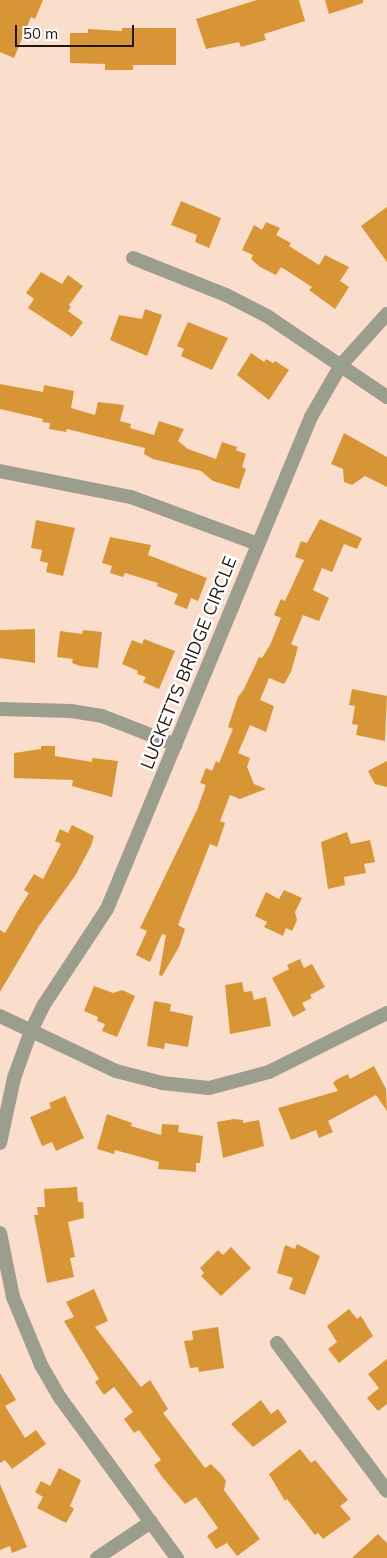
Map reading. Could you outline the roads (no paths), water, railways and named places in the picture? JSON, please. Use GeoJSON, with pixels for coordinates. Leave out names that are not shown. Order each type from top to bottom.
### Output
{"type":"FeatureCollection","features":[{"type":"Feature","properties":{"kind":"street"},"geometry":{"type":"LineString","coordinates":[[133,258],[226,295],[268,316],[342,364],[387,397]]}},
{"type":"Feature","properties":{"kind":"street","name":"LUCKETTS BRIDGE CIRCLE"},"geometry":{"type":"LineString","coordinates":[[0,1143],[14,1078],[31,1031],[43,1006],[107,909],[311,416],[342,364],[387,314]]}},
{"type":"Feature","properties":{"kind":"street"},"geometry":{"type":"LineString","coordinates":[[0,471],[131,498],[258,544]]}},
{"type":"Feature","properties":{"kind":"street"},"geometry":{"type":"LineString","coordinates":[[0,709],[72,711],[102,716],[176,744]]}},
{"type":"Feature","properties":{"kind":"street"},"geometry":{"type":"LineString","coordinates":[[0,1016],[116,1071],[162,1083],[208,1088],[269,1072],[387,1012]]}},
{"type":"Feature","properties":{"kind":"street"},"geometry":{"type":"LineString","coordinates":[[0,1233],[13,1297],[41,1365],[60,1399],[177,1558]]}},
{"type":"Feature","properties":{"kind":"street"},"geometry":{"type":"LineString","coordinates":[[277,1343],[387,1491]]}},
{"type":"Feature","properties":{"kind":"street"},"geometry":{"type":"LineString","coordinates":[[98,1558],[151,1522]]}}]}
